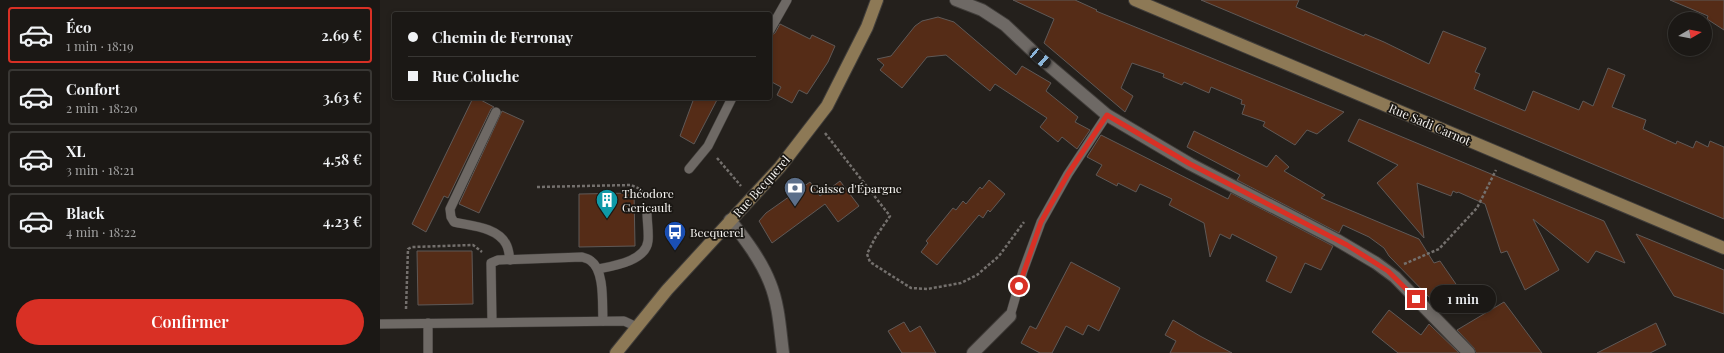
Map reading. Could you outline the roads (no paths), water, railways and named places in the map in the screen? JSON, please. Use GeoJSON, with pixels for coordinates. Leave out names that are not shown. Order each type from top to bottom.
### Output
{"type":"FeatureCollection","features":[{"type":"Feature","properties":{"kind":"main road","name":"Rue Becquerel"},"geometry":{"type":"LineString","coordinates":[[616,353],[636,327],[730,220],[780,167],[827,106],[867,26],[877,0]]}},
{"type":"Feature","properties":{"kind":"main road","name":"Rue Sadi Carnot"},"geometry":{"type":"LineString","coordinates":[[1135,0],[1724,248]]}},
{"type":"Feature","properties":{"kind":"street"},"geometry":{"type":"LineString","coordinates":[[956,0],[982,10],[1005,25],[1107,115],[1190,164],[1341,241],[1388,271],[1469,353]]}},
{"type":"Feature","properties":{"kind":"street"},"geometry":{"type":"LineString","coordinates":[[730,220],[761,264],[770,283],[776,305],[783,353]]}},
{"type":"Feature","properties":{"kind":"street"},"geometry":{"type":"LineString","coordinates":[[973,353],[1010,316]]}},
{"type":"Feature","properties":{"kind":"lane"},"geometry":{"type":"LineString","coordinates":[[772,26],[787,0]]}},
{"type":"Feature","properties":{"kind":"lane"},"geometry":{"type":"LineString","coordinates":[[689,169],[708,146],[731,100]]}},
{"type":"Feature","properties":{"kind":"lane"},"geometry":{"type":"LineString","coordinates":[[496,112],[450,209],[451,217],[454,222],[489,230],[501,237],[507,246],[510,260]]}},
{"type":"Feature","properties":{"kind":"lane"},"geometry":{"type":"LineString","coordinates":[[1010,316],[1023,270],[1041,222],[1068,174],[1107,115]]}},
{"type":"Feature","properties":{"kind":"lane"},"geometry":{"type":"LineString","coordinates":[[598,269],[629,261],[642,253],[648,243],[647,212]]}},
{"type":"Feature","properties":{"kind":"lane"},"geometry":{"type":"LineString","coordinates":[[492,322],[491,263],[498,260],[582,257],[591,261],[598,269],[601,280],[603,321]]}},
{"type":"Feature","properties":{"kind":"lane"},"geometry":{"type":"LineString","coordinates":[[380,324],[624,321],[636,327]]}},
{"type":"Feature","properties":{"kind":"lane"},"geometry":{"type":"LineString","coordinates":[[428,323],[428,353]]}},
{"type":"Feature","properties":{"kind":"place","name":"Caisse d'Épargne"},"geometry":{"type":"Point","coordinates":[795,208]}},
{"type":"Feature","properties":{"kind":"place","name":"Théodore Gericault"},"geometry":{"type":"Point","coordinates":[607,220]}},
{"type":"Feature","properties":{"kind":"place","name":"Becquerel"},"geometry":{"type":"Point","coordinates":[675,252]}}]}
